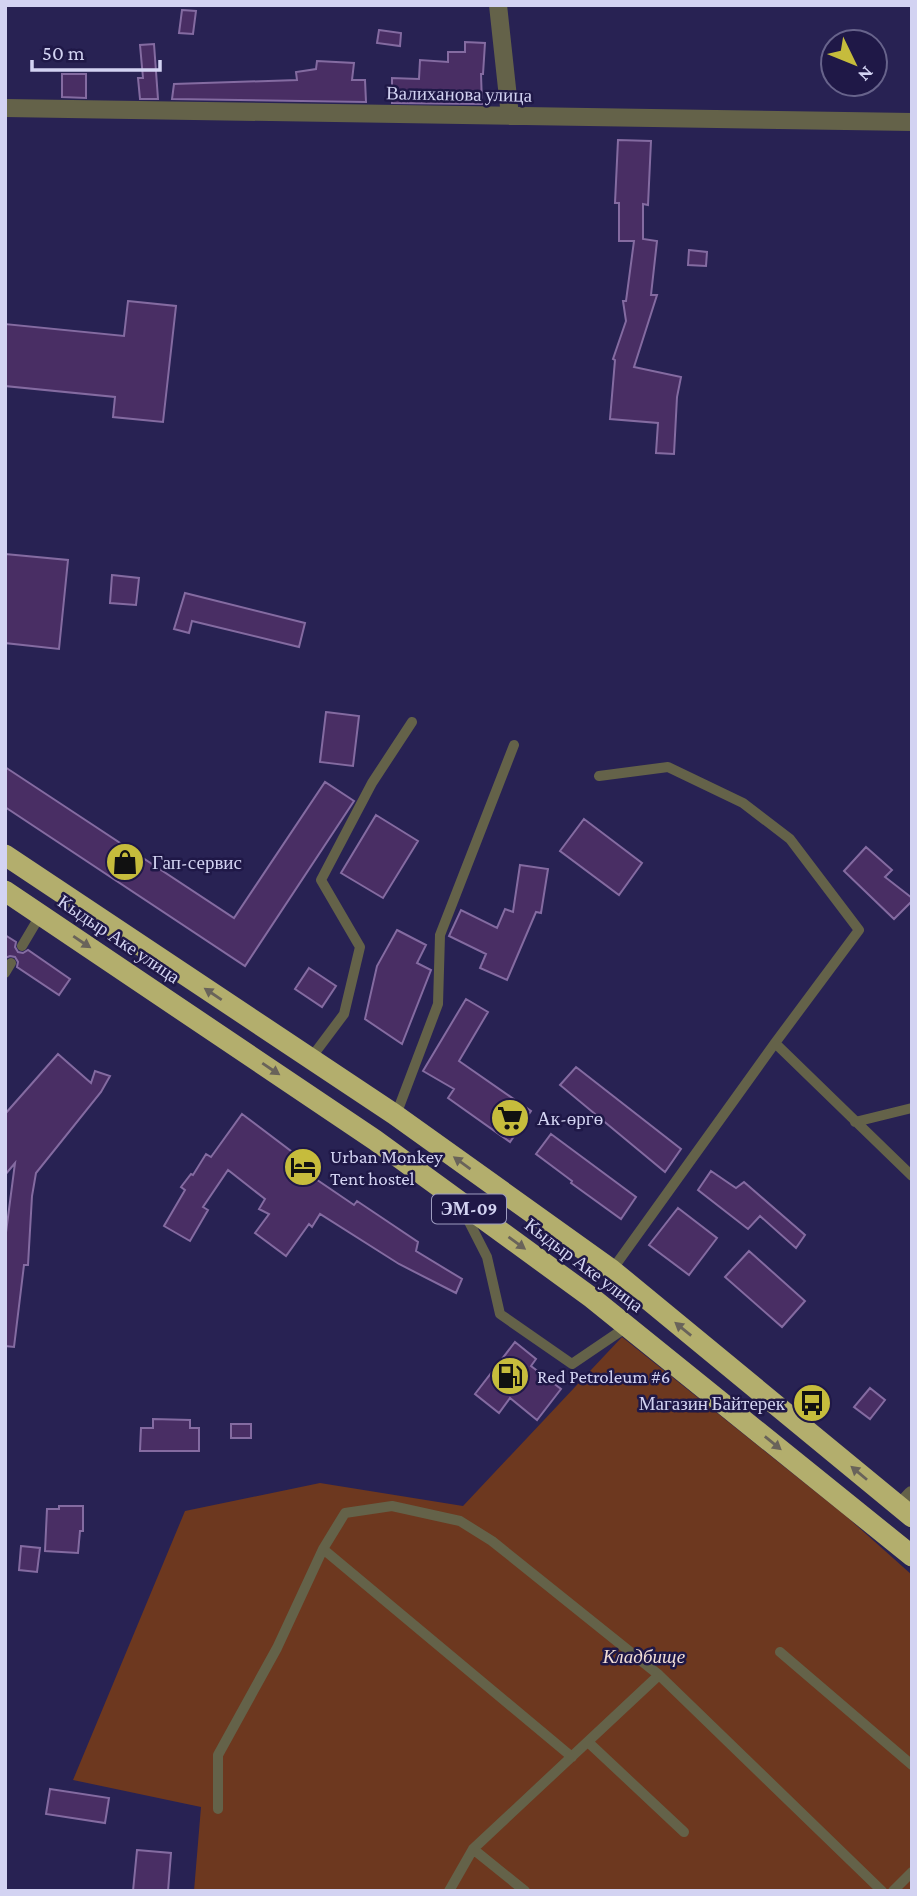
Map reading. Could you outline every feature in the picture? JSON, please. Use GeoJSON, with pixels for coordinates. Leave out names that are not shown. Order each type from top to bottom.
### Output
{"type":"FeatureCollection","features":[{"type":"Feature","properties":{"kind":"highway","name":"Кыдыр Аке улица"},"geometry":{"type":"LineString","coordinates":[[5,855],[394,1114],[612,1270],[908,1506]]}},
{"type":"Feature","properties":{"kind":"highway","name":"Кыдыр Аке улица"},"geometry":{"type":"LineString","coordinates":[[5,891],[375,1140],[592,1298],[912,1556]]}},
{"type":"Feature","properties":{"kind":"highway"},"geometry":{"type":"LineString","coordinates":[[375,1140],[394,1114]]}},
{"type":"Feature","properties":{"kind":"highway"},"geometry":{"type":"LineString","coordinates":[[592,1298],[612,1270]]}},
{"type":"Feature","properties":{"kind":"highway"},"geometry":{"type":"LineString","coordinates":[[628,1326],[649,1301]]}},
{"type":"Feature","properties":{"kind":"highway"},"geometry":{"type":"LineString","coordinates":[[880,1530],[908,1506]]}},
{"type":"Feature","properties":{"kind":"street"},"geometry":{"type":"LineString","coordinates":[[498,5],[510,116]]}},
{"type":"Feature","properties":{"kind":"street","name":"Валиханова улица"},"geometry":{"type":"LineString","coordinates":[[5,108],[912,122]]}},
{"type":"Feature","properties":{"kind":"lane"},"geometry":{"type":"LineString","coordinates":[[311,1059],[344,1014],[359,947],[321,880],[372,783],[412,722]]}},
{"type":"Feature","properties":{"kind":"lane"},"geometry":{"type":"LineString","coordinates":[[394,1114],[438,1004],[440,935],[514,745]]}},
{"type":"Feature","properties":{"kind":"lane"},"geometry":{"type":"LineString","coordinates":[[599,776],[668,767],[743,803],[790,839],[859,930],[612,1270]]}},
{"type":"Feature","properties":{"kind":"lane"},"geometry":{"type":"LineString","coordinates":[[22,946],[41,914]]}},
{"type":"Feature","properties":{"kind":"lane"},"geometry":{"type":"LineString","coordinates":[[5,973],[11,963]]}},
{"type":"Feature","properties":{"kind":"lane"},"geometry":{"type":"LineString","coordinates":[[775,1043],[912,1177]]}},
{"type":"Feature","properties":{"kind":"lane"},"geometry":{"type":"LineString","coordinates":[[855,1122],[912,1108]]}},
{"type":"Feature","properties":{"kind":"lane"},"geometry":{"type":"LineString","coordinates":[[458,1201],[487,1257],[500,1314],[572,1364],[628,1326]]}},
{"type":"Feature","properties":{"kind":"lane"},"geometry":{"type":"LineString","coordinates":[[218,1809],[218,1755],[277,1648],[323,1549],[345,1513],[392,1506],[460,1521],[492,1541],[659,1675],[882,1891]]}},
{"type":"Feature","properties":{"kind":"lane"},"geometry":{"type":"LineString","coordinates":[[323,1549],[572,1757]]}},
{"type":"Feature","properties":{"kind":"lane"},"geometry":{"type":"LineString","coordinates":[[780,1653],[912,1765]]}},
{"type":"Feature","properties":{"kind":"lane"},"geometry":{"type":"LineString","coordinates":[[449,1891],[473,1849],[659,1675]]}},
{"type":"Feature","properties":{"kind":"lane"},"geometry":{"type":"LineString","coordinates":[[588,1742],[684,1832]]}},
{"type":"Feature","properties":{"kind":"lane"},"geometry":{"type":"LineString","coordinates":[[473,1849],[525,1891]]}},
{"type":"Feature","properties":{"kind":"lane"},"geometry":{"type":"LineString","coordinates":[[893,1891],[912,1872]]}},
{"type":"Feature","properties":{"kind":"green space","name":"Кладбище"},"geometry":{"type":"Polygon","coordinates":[[[622,1337],[847,1517],[912,1575],[912,1891],[194,1891],[201,1807],[73,1780],[185,1511],[320,1483],[463,1506],[622,1337]]]}},
{"type":"Feature","properties":{"kind":"building"},"geometry":{"type":"Polygon","coordinates":[[[182,10],[196,11],[193,34],[179,33],[182,10]]]}},
{"type":"Feature","properties":{"kind":"building"},"geometry":{"type":"Polygon","coordinates":[[[379,30],[401,33],[400,46],[377,43],[379,30]]]}},
{"type":"Feature","properties":{"kind":"building"},"geometry":{"type":"Polygon","coordinates":[[[465,42],[485,43],[481,74],[482,104],[392,103],[392,78],[419,79],[420,60],[448,62],[448,52],[465,52],[465,42]]]}},
{"type":"Feature","properties":{"kind":"building"},"geometry":{"type":"Polygon","coordinates":[[[154,44],[158,99],[140,99],[138,78],[143,78],[140,45],[154,44]]]}},
{"type":"Feature","properties":{"kind":"building"},"geometry":{"type":"Polygon","coordinates":[[[317,61],[354,63],[352,80],[365,80],[366,102],[172,99],[174,84],[297,80],[296,72],[316,69],[317,61]]]}},
{"type":"Feature","properties":{"kind":"building"},"geometry":{"type":"Polygon","coordinates":[[[62,74],[86,74],[86,98],[62,97],[62,74]]]}},
{"type":"Feature","properties":{"kind":"building"},"geometry":{"type":"Polygon","coordinates":[[[618,140],[651,141],[648,205],[643,204],[643,239],[657,241],[651,295],[657,295],[634,367],[681,377],[677,397],[674,454],[656,453],[658,423],[610,419],[613,359],[626,321],[623,301],[626,301],[634,241],[619,241],[619,203],[615,203],[618,140]]]}},
{"type":"Feature","properties":{"kind":"building"},"geometry":{"type":"Polygon","coordinates":[[[689,250],[707,252],[706,266],[688,265],[689,250]]]}},
{"type":"Feature","properties":{"kind":"building"},"geometry":{"type":"Polygon","coordinates":[[[128,301],[176,306],[163,422],[113,417],[115,397],[5,386],[5,324],[124,336],[128,301]]]}},
{"type":"Feature","properties":{"kind":"building"},"geometry":{"type":"Polygon","coordinates":[[[5,554],[68,560],[59,649],[5,643],[5,554]]]}},
{"type":"Feature","properties":{"kind":"building"},"geometry":{"type":"Polygon","coordinates":[[[112,575],[139,578],[136,605],[110,603],[112,575]]]}},
{"type":"Feature","properties":{"kind":"building"},"geometry":{"type":"Polygon","coordinates":[[[185,593],[305,623],[299,647],[192,621],[189,633],[174,629],[185,593]]]}},
{"type":"Feature","properties":{"kind":"building"},"geometry":{"type":"Polygon","coordinates":[[[326,712],[359,716],[353,766],[320,762],[326,712]]]}},
{"type":"Feature","properties":{"kind":"building"},"geometry":{"type":"Polygon","coordinates":[[[5,767],[234,918],[325,782],[354,801],[245,966],[5,807],[5,767]]]}},
{"type":"Feature","properties":{"kind":"building"},"geometry":{"type":"Polygon","coordinates":[[[376,815],[418,841],[383,898],[341,873],[376,815]]]}},
{"type":"Feature","properties":{"kind":"building"},"geometry":{"type":"Polygon","coordinates":[[[584,819],[642,863],[619,895],[560,851],[584,819]]]}},
{"type":"Feature","properties":{"kind":"building"},"geometry":{"type":"Polygon","coordinates":[[[866,847],[892,870],[885,877],[912,898],[894,919],[844,871],[866,847]]]}},
{"type":"Feature","properties":{"kind":"building"},"geometry":{"type":"Polygon","coordinates":[[[520,865],[548,869],[541,913],[536,912],[507,980],[480,968],[486,954],[449,936],[461,910],[497,928],[505,909],[513,912],[520,865]]]}},
{"type":"Feature","properties":{"kind":"building"},"geometry":{"type":"Polygon","coordinates":[[[397,930],[426,945],[417,963],[431,970],[402,1044],[365,1019],[377,966],[397,930]]]}},
{"type":"Feature","properties":{"kind":"building"},"geometry":{"type":"Polygon","coordinates":[[[5,935],[16,942],[18,952],[28,950],[70,979],[59,995],[17,967],[15,957],[5,958],[5,935]]]}},
{"type":"Feature","properties":{"kind":"building"},"geometry":{"type":"Polygon","coordinates":[[[309,968],[336,986],[322,1007],[295,989],[309,968]]]}},
{"type":"Feature","properties":{"kind":"building"},"geometry":{"type":"Polygon","coordinates":[[[466,999],[488,1012],[459,1061],[531,1111],[510,1142],[448,1098],[454,1089],[423,1071],[466,999]]]}},
{"type":"Feature","properties":{"kind":"building"},"geometry":{"type":"Polygon","coordinates":[[[58,1054],[91,1083],[95,1071],[110,1076],[101,1092],[36,1173],[28,1265],[24,1265],[14,1347],[5,1346],[5,1240],[15,1163],[5,1175],[5,1114],[58,1054]]]}},
{"type":"Feature","properties":{"kind":"building"},"geometry":{"type":"Polygon","coordinates":[[[576,1067],[681,1149],[665,1172],[560,1085],[576,1067]]]}},
{"type":"Feature","properties":{"kind":"building"},"geometry":{"type":"Polygon","coordinates":[[[242,1114],[312,1167],[307,1173],[354,1205],[357,1201],[418,1242],[416,1251],[462,1279],[456,1293],[399,1264],[320,1214],[312,1227],[309,1224],[286,1256],[255,1233],[269,1214],[259,1209],[265,1199],[228,1170],[203,1207],[208,1210],[190,1241],[164,1226],[185,1190],[181,1187],[191,1174],[193,1175],[206,1154],[211,1157],[242,1114]]]}},
{"type":"Feature","properties":{"kind":"building"},"geometry":{"type":"Polygon","coordinates":[[[551,1134],[636,1197],[621,1219],[536,1154],[551,1134]]]}},
{"type":"Feature","properties":{"kind":"building"},"geometry":{"type":"Polygon","coordinates":[[[711,1171],[736,1188],[744,1182],[805,1235],[796,1248],[760,1216],[748,1229],[698,1190],[711,1171]]]}},
{"type":"Feature","properties":{"kind":"building"},"geometry":{"type":"Polygon","coordinates":[[[678,1208],[717,1238],[689,1275],[649,1245],[678,1208]]]}},
{"type":"Feature","properties":{"kind":"building"},"geometry":{"type":"Polygon","coordinates":[[[749,1251],[805,1301],[782,1327],[725,1277],[749,1251]]]}},
{"type":"Feature","properties":{"kind":"building"},"geometry":{"type":"Polygon","coordinates":[[[515,1342],[536,1359],[531,1366],[561,1389],[537,1420],[510,1398],[499,1413],[475,1394],[515,1342]]]}},
{"type":"Feature","properties":{"kind":"building"},"geometry":{"type":"Polygon","coordinates":[[[870,1388],[885,1400],[870,1419],[854,1407],[870,1388]]]}},
{"type":"Feature","properties":{"kind":"building"},"geometry":{"type":"Polygon","coordinates":[[[153,1419],[190,1420],[190,1428],[199,1428],[199,1451],[140,1451],[141,1428],[153,1428],[153,1419]]]}},
{"type":"Feature","properties":{"kind":"building"},"geometry":{"type":"Polygon","coordinates":[[[231,1424],[251,1424],[251,1438],[231,1438],[231,1424]]]}},
{"type":"Feature","properties":{"kind":"building"},"geometry":{"type":"Polygon","coordinates":[[[59,1506],[83,1506],[83,1531],[80,1531],[78,1553],[45,1551],[47,1509],[59,1509],[59,1506]]]}},
{"type":"Feature","properties":{"kind":"building"},"geometry":{"type":"Polygon","coordinates":[[[21,1546],[40,1548],[37,1572],[19,1570],[21,1546]]]}},
{"type":"Feature","properties":{"kind":"building"},"geometry":{"type":"Polygon","coordinates":[[[50,1789],[109,1798],[105,1823],[46,1814],[50,1789]]]}},
{"type":"Feature","properties":{"kind":"building"},"geometry":{"type":"Polygon","coordinates":[[[137,1850],[171,1853],[168,1891],[133,1891],[137,1850]]]}},
{"type":"Feature","properties":{"kind":"place","name":"Гап-сервис"},"geometry":{"type":"Point","coordinates":[125,862]}},
{"type":"Feature","properties":{"kind":"place","name":"Ак-өргө"},"geometry":{"type":"Point","coordinates":[510,1118]}},
{"type":"Feature","properties":{"kind":"place","name":"Urban Monkey Tent hostel"},"geometry":{"type":"Point","coordinates":[303,1167]}},
{"type":"Feature","properties":{"kind":"place","name":"Red Petroleum #6"},"geometry":{"type":"Point","coordinates":[510,1376]}},
{"type":"Feature","properties":{"kind":"place","name":"Магазин Байтерек"},"geometry":{"type":"Point","coordinates":[812,1403]}}]}
